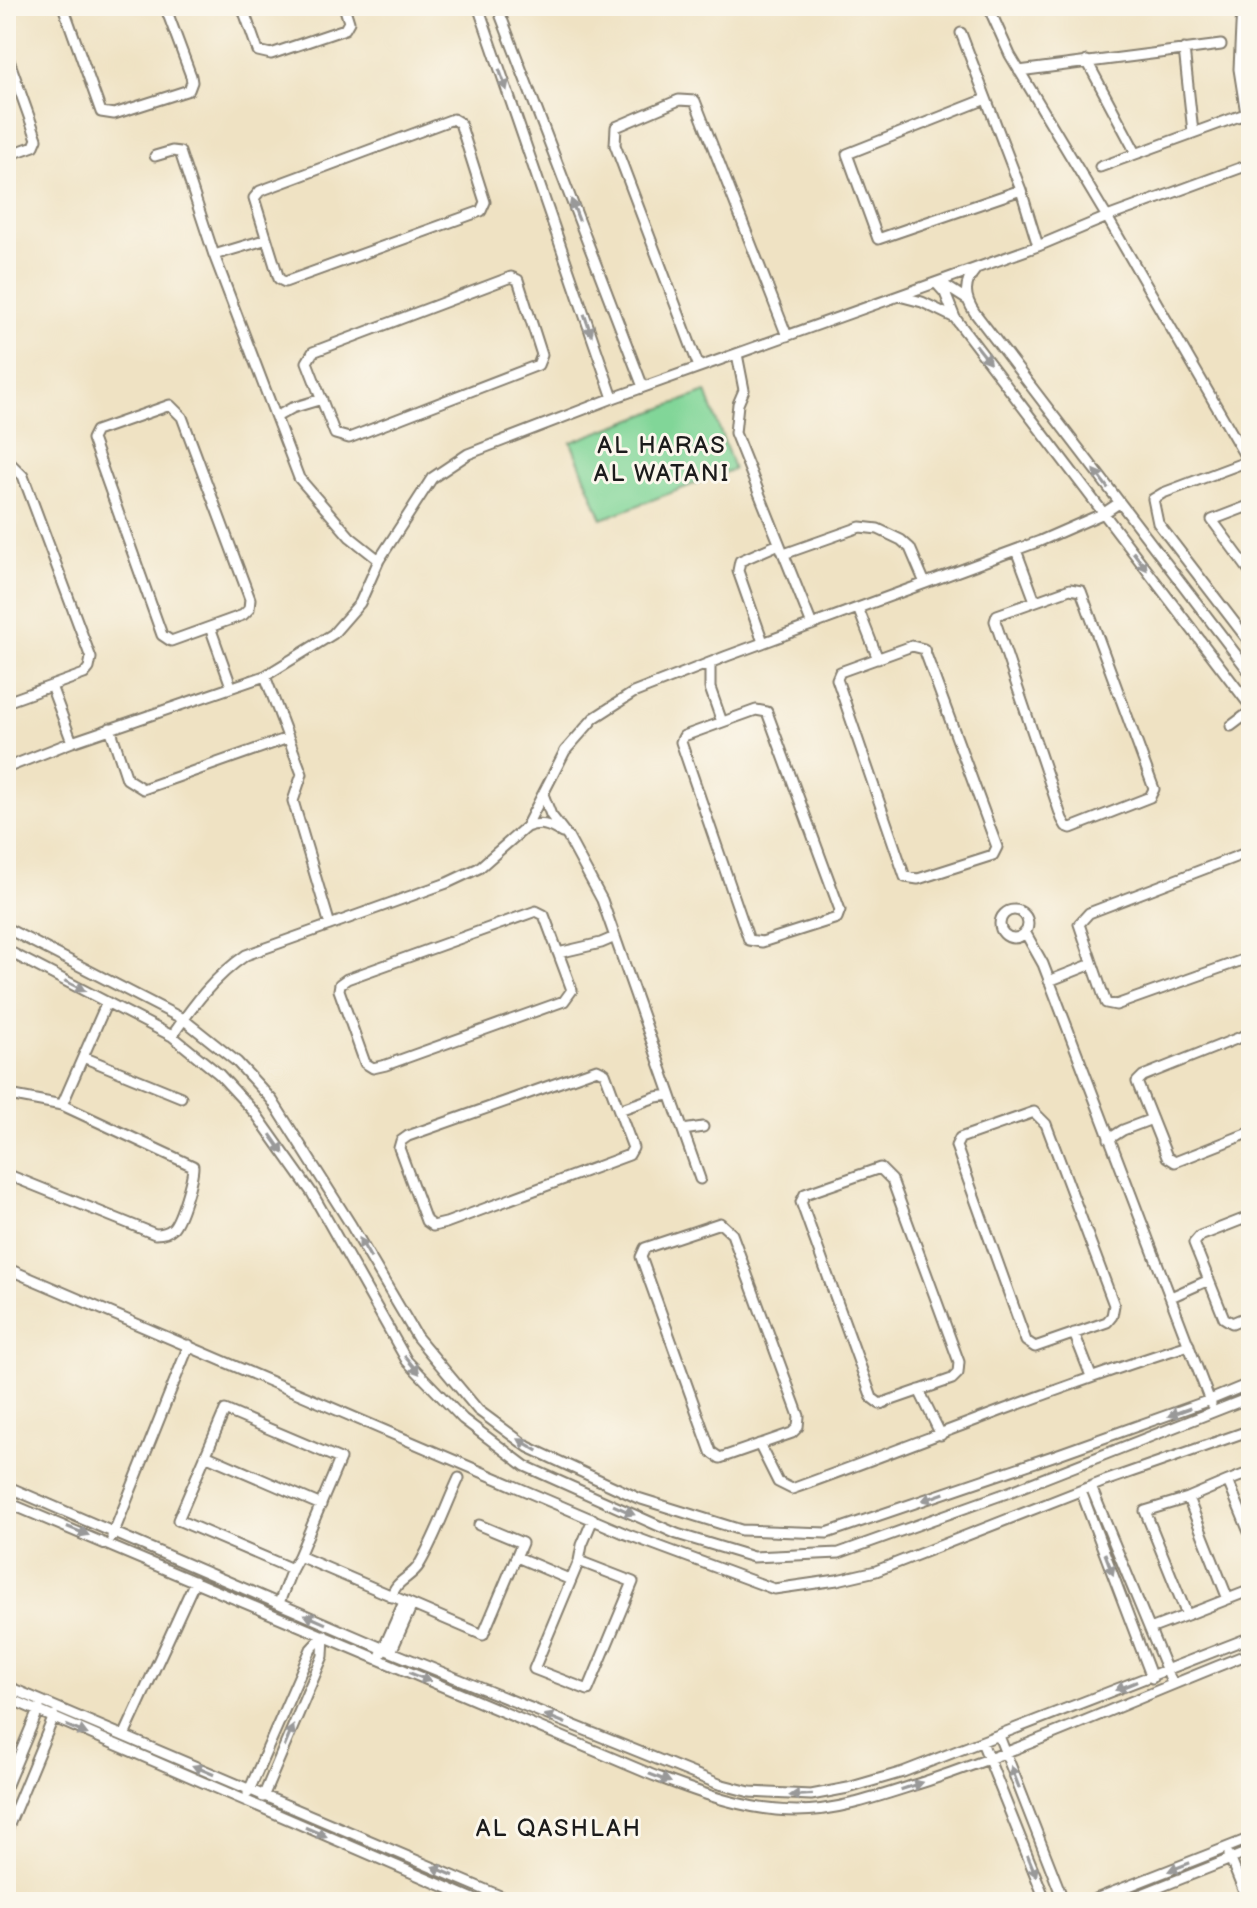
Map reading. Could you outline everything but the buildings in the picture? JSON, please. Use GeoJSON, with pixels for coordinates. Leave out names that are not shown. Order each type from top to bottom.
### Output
{"type":"FeatureCollection","features":[{"type":"Feature","properties":{"kind":"street"},"geometry":{"type":"LineString","coordinates":[[63,6],[101,112],[114,114],[189,90],[191,76],[165,6]]}},
{"type":"Feature","properties":{"kind":"street"},"geometry":{"type":"LineString","coordinates":[[242,6],[258,51],[271,54],[345,29],[349,22],[344,6]]}},
{"type":"Feature","properties":{"kind":"street"},"geometry":{"type":"LineString","coordinates":[[478,6],[613,398]]}},
{"type":"Feature","properties":{"kind":"street"},"geometry":{"type":"LineString","coordinates":[[497,6],[643,387]]}},
{"type":"Feature","properties":{"kind":"street"},"geometry":{"type":"LineString","coordinates":[[988,6],[1019,71],[1249,460],[1163,493],[1153,499],[1152,504],[1158,523],[1251,644]]}},
{"type":"Feature","properties":{"kind":"street"},"geometry":{"type":"LineString","coordinates":[[1242,6],[1239,69],[1251,145]]}},
{"type":"Feature","properties":{"kind":"street"},"geometry":{"type":"LineString","coordinates":[[961,33],[1021,190],[1038,246]]}},
{"type":"Feature","properties":{"kind":"street"},"geometry":{"type":"LineString","coordinates":[[1019,71],[1221,45]]}},
{"type":"Feature","properties":{"kind":"street"},"geometry":{"type":"LineString","coordinates":[[1184,49],[1193,132]]}},
{"type":"Feature","properties":{"kind":"street"},"geometry":{"type":"LineString","coordinates":[[6,52],[37,139],[34,146],[6,156]]}},
{"type":"Feature","properties":{"kind":"street"},"geometry":{"type":"LineString","coordinates":[[1087,61],[1136,153]]}},
{"type":"Feature","properties":{"kind":"street"},"geometry":{"type":"LineString","coordinates":[[1239,69],[1251,68]]}},
{"type":"Feature","properties":{"kind":"street"},"geometry":{"type":"LineString","coordinates":[[986,99],[847,154],[878,239],[1021,190]]}},
{"type":"Feature","properties":{"kind":"street"},"geometry":{"type":"LineString","coordinates":[[699,367],[615,145],[616,127],[679,100],[695,101],[787,336]]}},
{"type":"Feature","properties":{"kind":"street"},"geometry":{"type":"LineString","coordinates":[[1100,167],[1245,114]]}},
{"type":"Feature","properties":{"kind":"street"},"geometry":{"type":"LineString","coordinates":[[453,119],[460,123],[485,202],[481,211],[285,282],[279,279],[264,240],[254,198],[260,191],[453,119]]}},
{"type":"Feature","properties":{"kind":"street"},"geometry":{"type":"LineString","coordinates":[[155,156],[180,152],[214,255],[299,478],[350,537],[379,560]]}},
{"type":"Feature","properties":{"kind":"street"},"geometry":{"type":"LineString","coordinates":[[6,768],[110,728],[265,676],[333,634],[360,603],[379,560],[432,478],[468,454],[643,387],[1038,246],[1251,164]]}},
{"type":"Feature","properties":{"kind":"street"},"geometry":{"type":"LineString","coordinates":[[214,255],[264,240]]}},
{"type":"Feature","properties":{"kind":"street"},"geometry":{"type":"LineString","coordinates":[[966,299],[967,284],[977,268]]}},
{"type":"Feature","properties":{"kind":"street"},"geometry":{"type":"LineString","coordinates":[[511,277],[518,280],[542,355],[538,365],[349,438],[335,434],[322,399],[307,362],[313,352],[511,277]]}},
{"type":"Feature","properties":{"kind":"street"},"geometry":{"type":"LineString","coordinates":[[938,282],[966,299],[1251,674]]}},
{"type":"Feature","properties":{"kind":"street"},"geometry":{"type":"LineString","coordinates":[[938,282],[955,318],[1251,709],[1231,726]]}},
{"type":"Feature","properties":{"kind":"street"},"geometry":{"type":"LineString","coordinates":[[899,296],[922,302],[955,318]]}},
{"type":"Feature","properties":{"kind":"street"},"geometry":{"type":"LineString","coordinates":[[737,354],[744,390],[738,404],[735,433],[812,625]]}},
{"type":"Feature","properties":{"kind":"street"},"geometry":{"type":"LineString","coordinates":[[276,417],[292,408],[322,399]]}},
{"type":"Feature","properties":{"kind":"street"},"geometry":{"type":"LineString","coordinates":[[170,405],[182,417],[250,599],[249,609],[243,615],[210,627],[171,641],[162,635],[92,439],[96,431],[170,405]]}},
{"type":"Feature","properties":{"kind":"street"},"geometry":{"type":"LineString","coordinates":[[6,466],[11,464],[17,467],[23,476],[91,658],[84,674],[12,700],[6,696]]}},
{"type":"Feature","properties":{"kind":"street"},"geometry":{"type":"LineString","coordinates":[[172,1036],[221,973],[246,955],[479,868],[526,827],[565,751],[594,718],[633,693],[1016,550],[1104,513],[1119,503]]}},
{"type":"Feature","properties":{"kind":"street"},"geometry":{"type":"LineString","coordinates":[[1251,505],[1212,520],[1251,573]]}},
{"type":"Feature","properties":{"kind":"street"},"geometry":{"type":"LineString","coordinates":[[784,554],[860,527],[878,529],[910,548],[925,583]]}},
{"type":"Feature","properties":{"kind":"street"},"geometry":{"type":"LineString","coordinates":[[763,642],[738,571],[740,561],[779,544]]}},
{"type":"Feature","properties":{"kind":"street"},"geometry":{"type":"LineString","coordinates":[[1016,550],[1035,601]]}},
{"type":"Feature","properties":{"kind":"street"},"geometry":{"type":"LineString","coordinates":[[1070,589],[1081,591],[1154,789],[1150,797],[1078,828],[1066,826],[1062,819],[995,627],[997,615],[1035,601],[1070,589]]}},
{"type":"Feature","properties":{"kind":"street"},"geometry":{"type":"LineString","coordinates":[[858,608],[878,659]]}},
{"type":"Feature","properties":{"kind":"street"},"geometry":{"type":"LineString","coordinates":[[210,627],[231,686]]}},
{"type":"Feature","properties":{"kind":"street"},"geometry":{"type":"LineString","coordinates":[[912,646],[924,649],[995,841],[997,847],[993,855],[918,879],[905,877],[838,685],[840,672],[878,659],[912,646]]}},
{"type":"Feature","properties":{"kind":"street"},"geometry":{"type":"LineString","coordinates":[[710,664],[710,688],[722,722]]}},
{"type":"Feature","properties":{"kind":"street"},"geometry":{"type":"LineString","coordinates":[[265,676],[302,774],[293,801],[330,925]]}},
{"type":"Feature","properties":{"kind":"street"},"geometry":{"type":"LineString","coordinates":[[51,686],[72,742]]}},
{"type":"Feature","properties":{"kind":"street"},"geometry":{"type":"LineString","coordinates":[[756,710],[767,712],[839,904],[837,918],[762,942],[749,940],[681,748],[684,736],[722,722],[756,710]]}},
{"type":"Feature","properties":{"kind":"street"},"geometry":{"type":"LineString","coordinates":[[110,728],[127,779],[143,789],[288,738]]}},
{"type":"Feature","properties":{"kind":"street"},"geometry":{"type":"LineString","coordinates":[[543,794],[551,815],[568,837],[602,900],[700,1179]]}},
{"type":"Feature","properties":{"kind":"street"},"geometry":{"type":"LineString","coordinates":[[526,827],[547,824],[568,837]]}},
{"type":"Feature","properties":{"kind":"street"},"geometry":{"type":"LineString","coordinates":[[1251,851],[1089,913],[1079,924],[1106,1003],[1116,1005],[1251,957]]}},
{"type":"Feature","properties":{"kind":"street"},"geometry":{"type":"LineString","coordinates":[[536,911],[544,915],[558,953],[572,990],[564,1001],[373,1068],[365,1063],[339,990],[340,984],[347,979],[536,911]]}},
{"type":"Feature","properties":{"kind":"street"},"geometry":{"type":"LineString","coordinates":[[6,928],[183,1019],[237,1062],[272,1100],[417,1337],[478,1410],[528,1447],[638,1498],[741,1530],[827,1533],[1251,1383]]}},
{"type":"Feature","properties":{"kind":"street"},"geometry":{"type":"LineString","coordinates":[[1025,932],[1049,981],[1214,1411]]}},
{"type":"Feature","properties":{"kind":"street"},"geometry":{"type":"LineString","coordinates":[[558,953],[615,937]]}},
{"type":"Feature","properties":{"kind":"street"},"geometry":{"type":"LineString","coordinates":[[6,950],[172,1036],[219,1074],[256,1114],[312,1193],[407,1361],[463,1419],[525,1466],[677,1534],[753,1557],[839,1553],[1004,1494],[1251,1397]]}},
{"type":"Feature","properties":{"kind":"street"},"geometry":{"type":"LineString","coordinates":[[1049,981],[1092,964]]}},
{"type":"Feature","properties":{"kind":"street"},"geometry":{"type":"LineString","coordinates":[[62,1105],[107,1002]]}},
{"type":"Feature","properties":{"kind":"street"},"geometry":{"type":"LineString","coordinates":[[1251,1033],[1143,1076],[1137,1082],[1167,1157],[1175,1162],[1251,1132]]}},
{"type":"Feature","properties":{"kind":"street"},"geometry":{"type":"LineString","coordinates":[[83,1057],[181,1097]]}},
{"type":"Feature","properties":{"kind":"street"},"geometry":{"type":"LineString","coordinates":[[597,1069],[605,1073],[619,1110],[633,1148],[625,1159],[433,1226],[426,1221],[399,1148],[401,1141],[408,1136],[597,1069]]}},
{"type":"Feature","properties":{"kind":"street"},"geometry":{"type":"LineString","coordinates":[[6,1174],[155,1234],[173,1228],[193,1176],[193,1166],[62,1105],[9,1095]]}},
{"type":"Feature","properties":{"kind":"street"},"geometry":{"type":"LineString","coordinates":[[619,1110],[670,1095]]}},
{"type":"Feature","properties":{"kind":"street"},"geometry":{"type":"LineString","coordinates":[[1034,1112],[1046,1124],[1114,1305],[1107,1322],[1074,1333],[1035,1347],[1026,1341],[956,1146],[960,1138],[1034,1112]]}},
{"type":"Feature","properties":{"kind":"street"},"geometry":{"type":"LineString","coordinates":[[1109,1139],[1152,1119]]}},
{"type":"Feature","properties":{"kind":"street"},"geometry":{"type":"LineString","coordinates":[[683,1130],[703,1127]]}},
{"type":"Feature","properties":{"kind":"street"},"geometry":{"type":"LineString","coordinates":[[880,1168],[892,1180],[959,1362],[958,1373],[952,1379],[919,1390],[880,1404],[872,1398],[801,1202],[805,1194],[880,1168]]}},
{"type":"Feature","properties":{"kind":"street"},"geometry":{"type":"LineString","coordinates":[[1251,1216],[1200,1236],[1194,1243],[1224,1318],[1232,1323],[1251,1315]]}},
{"type":"Feature","properties":{"kind":"street"},"geometry":{"type":"LineString","coordinates":[[720,1223],[732,1234],[799,1416],[798,1427],[792,1433],[759,1444],[720,1458],[711,1452],[641,1257],[645,1248],[720,1223]]}},
{"type":"Feature","properties":{"kind":"street"},"geometry":{"type":"LineString","coordinates":[[6,1268],[593,1519],[774,1589],[876,1571],[1086,1489],[1251,1430]]}},
{"type":"Feature","properties":{"kind":"street"},"geometry":{"type":"LineString","coordinates":[[1171,1297],[1209,1280]]}},
{"type":"Feature","properties":{"kind":"street"},"geometry":{"type":"LineString","coordinates":[[1074,1333],[1091,1376]]}},
{"type":"Feature","properties":{"kind":"street"},"geometry":{"type":"LineString","coordinates":[[109,1544],[189,1345]]}},
{"type":"Feature","properties":{"kind":"street"},"geometry":{"type":"LineString","coordinates":[[759,1444],[778,1482],[792,1489],[1091,1376],[1189,1345]]}},
{"type":"Feature","properties":{"kind":"street"},"geometry":{"type":"LineString","coordinates":[[919,1390],[941,1435]]}},
{"type":"Feature","properties":{"kind":"street"},"geometry":{"type":"LineString","coordinates":[[279,1603],[340,1459],[225,1410],[178,1520],[292,1569]]}},
{"type":"Feature","properties":{"kind":"street"},"geometry":{"type":"LineString","coordinates":[[205,1455],[321,1505]]}},
{"type":"Feature","properties":{"kind":"street"},"geometry":{"type":"LineString","coordinates":[[1187,1615],[1145,1511],[1188,1498],[1251,1472]]}},
{"type":"Feature","properties":{"kind":"street"},"geometry":{"type":"LineString","coordinates":[[392,1597],[399,1583],[412,1576],[420,1563],[459,1478]]}},
{"type":"Feature","properties":{"kind":"street"},"geometry":{"type":"LineString","coordinates":[[1228,1481],[1251,1537]]}},
{"type":"Feature","properties":{"kind":"street"},"geometry":{"type":"LineString","coordinates":[[6,1486],[387,1650],[672,1766],[750,1792],[811,1795],[903,1772],[1251,1637]]}},
{"type":"Feature","properties":{"kind":"street"},"geometry":{"type":"LineString","coordinates":[[1086,1489],[1172,1683]]}},
{"type":"Feature","properties":{"kind":"street"},"geometry":{"type":"LineString","coordinates":[[1086,1489],[1157,1690]]}},
{"type":"Feature","properties":{"kind":"street"},"geometry":{"type":"LineString","coordinates":[[1188,1498],[1228,1599]]}},
{"type":"Feature","properties":{"kind":"street"},"geometry":{"type":"LineString","coordinates":[[6,1502],[650,1774],[715,1799],[757,1808],[799,1811],[849,1805],[989,1760],[1251,1653]]}},
{"type":"Feature","properties":{"kind":"street"},"geometry":{"type":"LineString","coordinates":[[579,1561],[633,1582],[588,1690],[534,1669],[593,1519]]}},
{"type":"Feature","properties":{"kind":"street"},"geometry":{"type":"LineString","coordinates":[[299,1556],[483,1635],[522,1543],[479,1525]]}},
{"type":"Feature","properties":{"kind":"street"},"geometry":{"type":"LineString","coordinates":[[517,1557],[571,1580]]}},
{"type":"Feature","properties":{"kind":"street"},"geometry":{"type":"LineString","coordinates":[[124,1736],[195,1581]]}},
{"type":"Feature","properties":{"kind":"street"},"geometry":{"type":"LineString","coordinates":[[1150,1629],[1251,1590]]}},
{"type":"Feature","properties":{"kind":"street"},"geometry":{"type":"LineString","coordinates":[[378,1660],[387,1650],[408,1603]]}},
{"type":"Feature","properties":{"kind":"street"},"geometry":{"type":"LineString","coordinates":[[244,1802],[311,1649],[324,1635]]}},
{"type":"Feature","properties":{"kind":"street"},"geometry":{"type":"LineString","coordinates":[[258,1808],[323,1656],[324,1635]]}},
{"type":"Feature","properties":{"kind":"street"},"geometry":{"type":"LineString","coordinates":[[6,1686],[514,1902]]}},
{"type":"Feature","properties":{"kind":"street"},"geometry":{"type":"LineString","coordinates":[[6,1697],[480,1902]]}},
{"type":"Feature","properties":{"kind":"street"},"geometry":{"type":"LineString","coordinates":[[6,1787],[42,1701]]}},
{"type":"Feature","properties":{"kind":"street"},"geometry":{"type":"LineString","coordinates":[[6,1832],[58,1708]]}},
{"type":"Feature","properties":{"kind":"street"},"geometry":{"type":"LineString","coordinates":[[999,1736],[1064,1902]]}},
{"type":"Feature","properties":{"kind":"street"},"geometry":{"type":"LineString","coordinates":[[982,1742],[1046,1902]]}},
{"type":"Feature","properties":{"kind":"street"},"geometry":{"type":"LineString","coordinates":[[1014,1821],[1031,1817]]}},
{"type":"Feature","properties":{"kind":"street"},"geometry":{"type":"LineString","coordinates":[[1088,1902],[1246,1840],[1251,1866]]}},
{"type":"Feature","properties":{"kind":"street"},"geometry":{"type":"LineString","coordinates":[[1226,1848],[1248,1902]]}},
{"type":"Feature","properties":{"kind":"street"},"geometry":{"type":"LineString","coordinates":[[1122,1902],[1248,1852]]}},
{"type":"Feature","properties":{"kind":"green space"},"geometry":{"type":"Polygon","coordinates":[[[706,392],[734,469],[602,519],[571,442],[706,392]]]}},
{"type":"Feature","properties":{"kind":"district","name":"AL HARAS AL WATANI"},"geometry":{"type":"Point","coordinates":[662,459]}},
{"type":"Feature","properties":{"kind":"district","name":"AL QASHLAH"},"geometry":{"type":"Point","coordinates":[559,1828]}}]}
